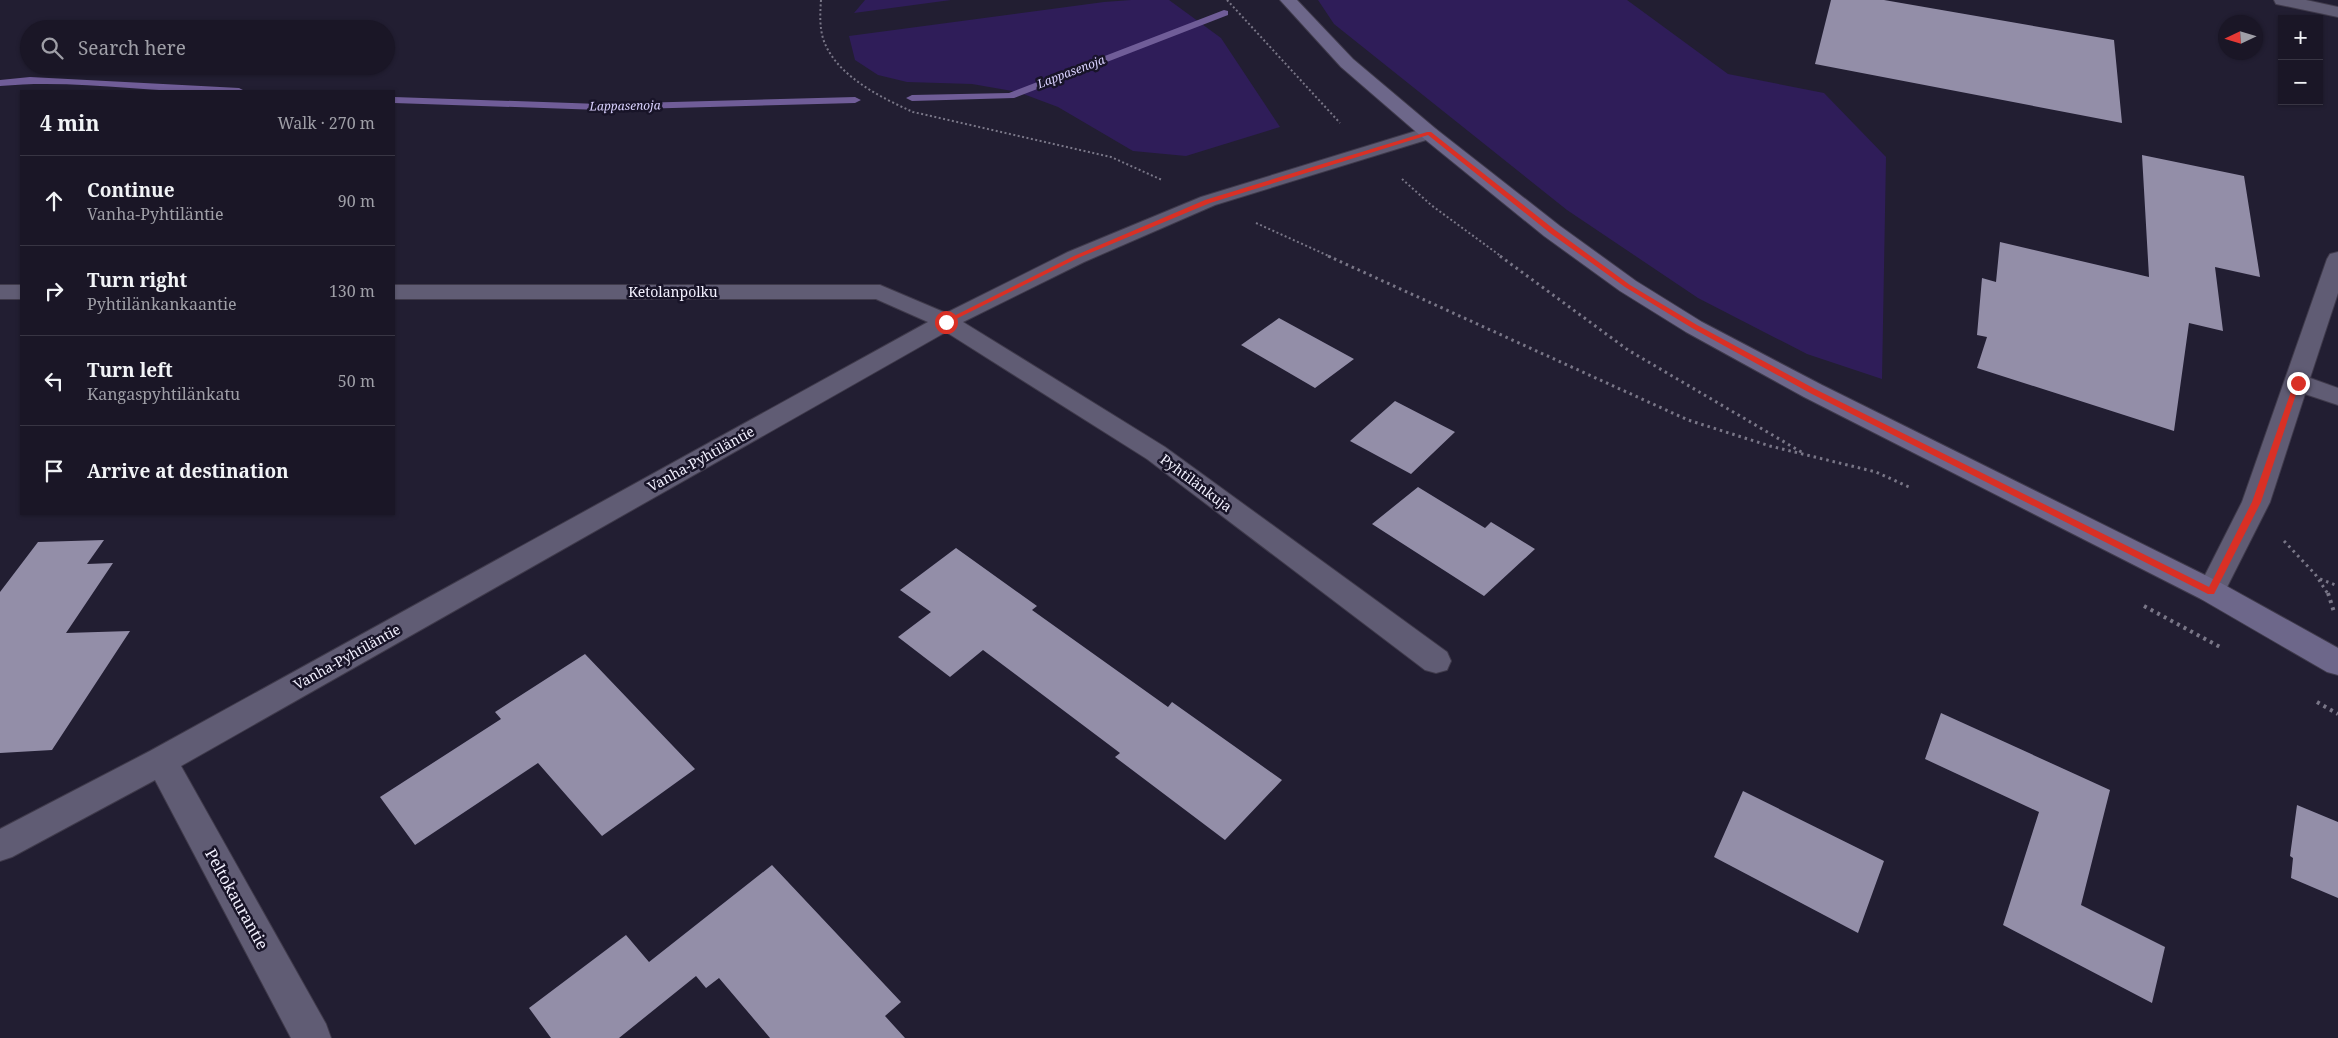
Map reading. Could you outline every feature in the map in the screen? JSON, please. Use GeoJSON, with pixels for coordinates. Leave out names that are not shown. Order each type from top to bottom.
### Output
{"type":"FeatureCollection","features":[{"type":"Feature","properties":{"kind":"street"},"geometry":{"type":"LineString","coordinates":[[1288,0],[1347,63],[1429,133],[1560,237],[1628,286],[1694,327],[1813,391],[2211,591],[2338,663]]}},
{"type":"Feature","properties":{"kind":"street"},"geometry":{"type":"LineString","coordinates":[[2282,0],[2338,12]]}},
{"type":"Feature","properties":{"kind":"street","name":"Vanha-Pyhtiläntie"},"geometry":{"type":"LineString","coordinates":[[0,846],[161,760],[946,322],[1076,257],[1208,201],[1429,133]]}},
{"type":"Feature","properties":{"kind":"street"},"geometry":{"type":"LineString","coordinates":[[2211,591],[2256,502],[2298,383],[2338,258]]}},
{"type":"Feature","properties":{"kind":"street"},"geometry":{"type":"LineString","coordinates":[[0,292],[20,292]]}},
{"type":"Feature","properties":{"kind":"street","name":"Ketolanpolku"},"geometry":{"type":"LineString","coordinates":[[395,292],[880,292],[946,322]]}},
{"type":"Feature","properties":{"kind":"street","name":"Pyhtilänkuja"},"geometry":{"type":"LineString","coordinates":[[946,322],[1156,453],[1436,661]]}},
{"type":"Feature","properties":{"kind":"street"},"geometry":{"type":"LineString","coordinates":[[2298,383],[2338,397]]}},
{"type":"Feature","properties":{"kind":"street","name":"Peltokaurantie"},"geometry":{"type":"LineString","coordinates":[[161,760],[312,1038]]}},
{"type":"Feature","properties":{"kind":"path"},"geometry":{"type":"LineString","coordinates":[[821,0],[820,19],[826,47],[848,73],[885,100],[912,112],[1111,157],[1688,420],[1770,446],[1876,472],[1915,489]]}},
{"type":"Feature","properties":{"kind":"path"},"geometry":{"type":"LineString","coordinates":[[1227,0],[1350,133],[1431,205],[1628,350],[1808,456]]}},
{"type":"Feature","properties":{"kind":"path"},"geometry":{"type":"LineString","coordinates":[[2320,579],[2338,586]]}},
{"type":"Feature","properties":{"kind":"path"},"geometry":{"type":"LineString","coordinates":[[2136,602],[2227,651]]}},
{"type":"Feature","properties":{"kind":"path"},"geometry":{"type":"LineString","coordinates":[[2313,699],[2338,714]]}},
{"type":"Feature","properties":{"kind":"shaded area"},"geometry":{"type":"Polygon","coordinates":[[[865,0],[951,0],[854,13],[865,0]]]}},
{"type":"Feature","properties":{"kind":"shaded area"},"geometry":{"type":"Polygon","coordinates":[[[1169,0],[1221,38],[1280,127],[1186,156],[1133,151],[1058,107],[1018,92],[972,84],[907,82],[878,75],[855,60],[849,36],[1104,2],[1169,0]]]}},
{"type":"Feature","properties":{"kind":"shaded area"},"geometry":{"type":"Polygon","coordinates":[[[1318,0],[1627,0],[1728,74],[1824,93],[1886,157],[1882,379],[1807,354],[1698,298],[1567,210],[1334,24],[1318,0]]]}},
{"type":"Feature","properties":{"kind":"building"},"geometry":{"type":"Polygon","coordinates":[[[1831,0],[1884,0],[2114,40],[2122,123],[1815,64],[1831,0]]]}},
{"type":"Feature","properties":{"kind":"building"},"geometry":{"type":"Polygon","coordinates":[[[2142,155],[2244,176],[2260,277],[2215,267],[2223,331],[2189,323],[2174,431],[1977,368],[1987,337],[1977,335],[1982,278],[1996,282],[2000,242],[2149,277],[2142,155]]]}},
{"type":"Feature","properties":{"kind":"building"},"geometry":{"type":"Polygon","coordinates":[[[1279,318],[1354,359],[1315,388],[1241,345],[1279,318]]]}},
{"type":"Feature","properties":{"kind":"building"},"geometry":{"type":"Polygon","coordinates":[[[1395,401],[1455,432],[1411,474],[1350,441],[1395,401]]]}},
{"type":"Feature","properties":{"kind":"building"},"geometry":{"type":"Polygon","coordinates":[[[1418,487],[1485,528],[1491,522],[1535,549],[1484,596],[1372,524],[1418,487]]]}},
{"type":"Feature","properties":{"kind":"building"},"geometry":{"type":"Polygon","coordinates":[[[104,540],[87,564],[113,563],[66,633],[130,631],[52,750],[0,753],[0,592],[38,542],[104,540]]]}},
{"type":"Feature","properties":{"kind":"building"},"geometry":{"type":"Polygon","coordinates":[[[956,548],[1037,606],[1032,610],[1168,707],[1172,702],[1282,780],[1225,840],[1115,757],[1120,753],[983,650],[950,677],[898,637],[931,612],[900,590],[956,548]]]}},
{"type":"Feature","properties":{"kind":"building"},"geometry":{"type":"Polygon","coordinates":[[[585,654],[695,769],[602,836],[538,763],[415,845],[380,797],[501,719],[495,712],[585,654]]]}},
{"type":"Feature","properties":{"kind":"building"},"geometry":{"type":"Polygon","coordinates":[[[1941,713],[2110,790],[2081,905],[2165,947],[2152,1003],[2003,925],[2039,812],[1925,759],[1941,713]]]}},
{"type":"Feature","properties":{"kind":"building"},"geometry":{"type":"Polygon","coordinates":[[[1743,791],[1884,861],[1858,933],[1714,857],[1743,791]]]}},
{"type":"Feature","properties":{"kind":"building"},"geometry":{"type":"Polygon","coordinates":[[[2297,805],[2338,822],[2338,898],[2291,878],[2293,858],[2290,856],[2297,805]]]}},
{"type":"Feature","properties":{"kind":"building"},"geometry":{"type":"Polygon","coordinates":[[[772,865],[901,1002],[885,1016],[905,1038],[770,1038],[719,978],[706,988],[696,976],[619,1038],[551,1038],[529,1008],[626,935],[649,962],[772,865]]]}},
{"type":"Feature","properties":{"kind":"waterway","name":"Lappasenoja"},"geometry":{"type":"LineString","coordinates":[[912,98],[1010,96],[1224,13]]}},
{"type":"Feature","properties":{"kind":"waterway","name":"Lappasenoja"},"geometry":{"type":"LineString","coordinates":[[0,83],[30,80],[220,90]]}},
{"type":"Feature","properties":{"kind":"waterway","name":"Lappasenoja"},"geometry":{"type":"LineString","coordinates":[[395,100],[600,107],[855,100]]}},
{"type":"Feature","properties":{"kind":"route"},"geometry":{"type":"LineString","coordinates":[[946,322],[1076,257],[1208,201],[1429,133],[1552,231],[1628,286],[1694,327],[1813,391],[2211,591],[2253,510],[2298,383]]}}]}
